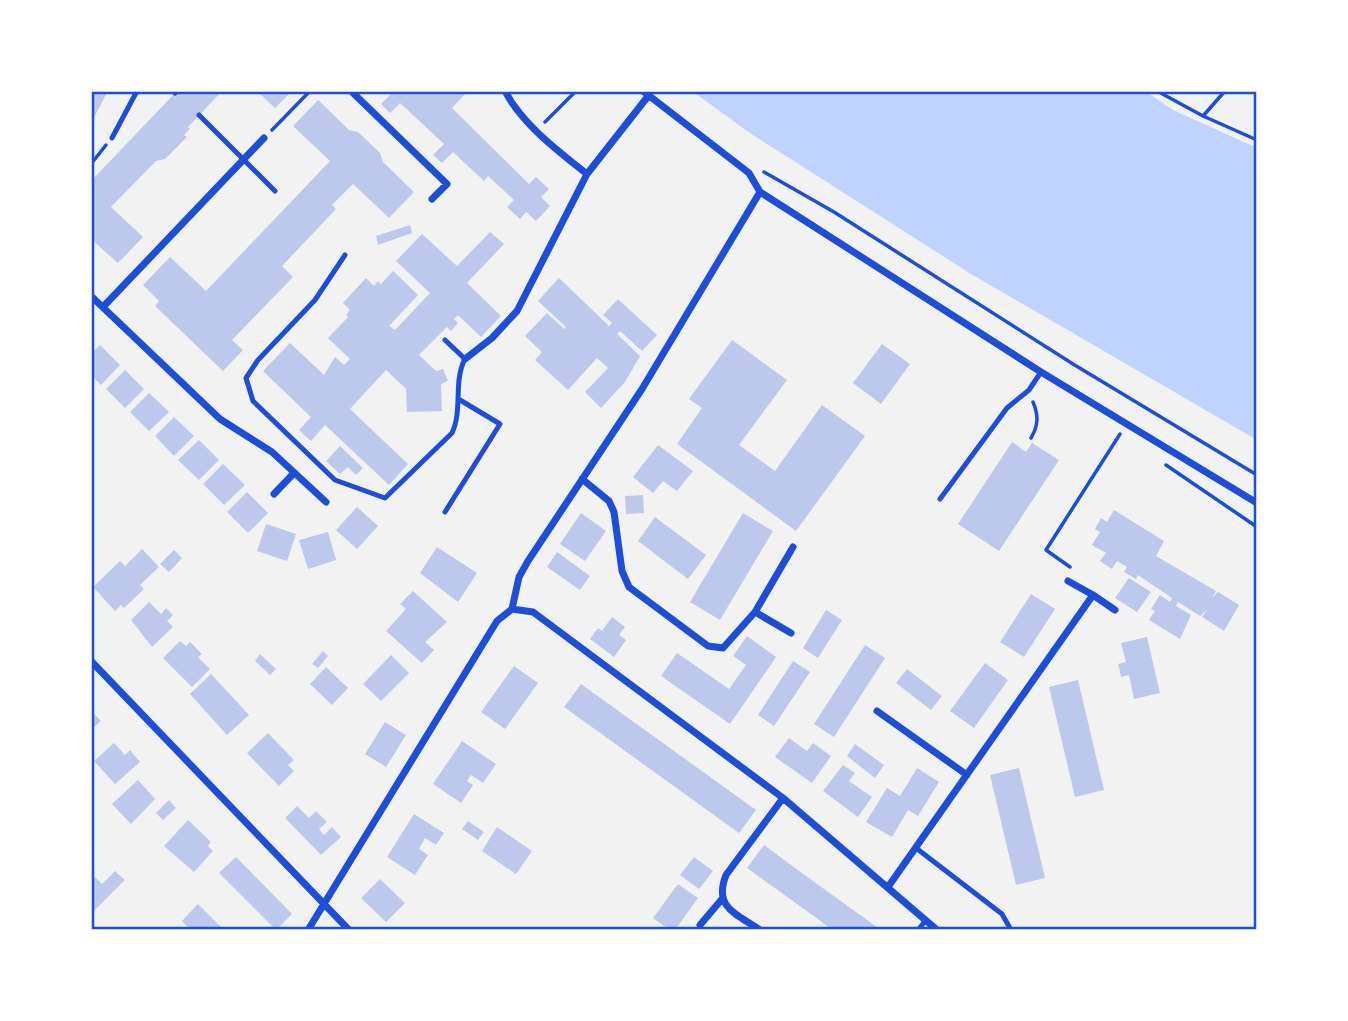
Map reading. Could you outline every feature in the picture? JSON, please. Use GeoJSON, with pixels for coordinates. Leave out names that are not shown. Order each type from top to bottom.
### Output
{"type":"FeatureCollection","features":[{"type":"Feature","properties":{"kind":"street"},"geometry":{"type":"LineString","coordinates":[[351,91],[447,184],[432,199]]}},
{"type":"Feature","properties":{"kind":"street"},"geometry":{"type":"LineString","coordinates":[[505,91],[517,110],[587,174]]}},
{"type":"Feature","properties":{"kind":"street"},"geometry":{"type":"LineString","coordinates":[[465,359],[492,338],[517,311],[587,174],[646,93],[749,173],[760,192],[1041,372],[1257,503]]}},
{"type":"Feature","properties":{"kind":"street"},"geometry":{"type":"LineString","coordinates":[[103,307],[264,138]]}},
{"type":"Feature","properties":{"kind":"street"},"geometry":{"type":"LineString","coordinates":[[308,930],[497,621],[512,609],[519,577],[528,561],[642,388],[760,192]]}},
{"type":"Feature","properties":{"kind":"street"},"geometry":{"type":"LineString","coordinates":[[91,296],[219,419],[272,452],[326,502]]}},
{"type":"Feature","properties":{"kind":"street"},"geometry":{"type":"LineString","coordinates":[[274,494],[294,473]]}},
{"type":"Feature","properties":{"kind":"street"},"geometry":{"type":"LineString","coordinates":[[582,479],[609,501],[614,512],[622,571],[629,587],[709,646],[723,648],[755,612],[793,547]]}},
{"type":"Feature","properties":{"kind":"street"},"geometry":{"type":"LineString","coordinates":[[1068,581],[1115,610]]}},
{"type":"Feature","properties":{"kind":"street"},"geometry":{"type":"LineString","coordinates":[[888,887],[1093,595]]}},
{"type":"Feature","properties":{"kind":"street"},"geometry":{"type":"LineString","coordinates":[[512,609],[533,612],[783,798],[937,930]]}},
{"type":"Feature","properties":{"kind":"street"},"geometry":{"type":"LineString","coordinates":[[755,612],[791,633]]}},
{"type":"Feature","properties":{"kind":"street"},"geometry":{"type":"LineString","coordinates":[[91,661],[349,930]]}},
{"type":"Feature","properties":{"kind":"street"},"geometry":{"type":"LineString","coordinates":[[877,711],[967,775]]}},
{"type":"Feature","properties":{"kind":"street"},"geometry":{"type":"LineString","coordinates":[[760,930],[727,907],[722,899],[721,889],[726,875],[783,798]]}},
{"type":"Feature","properties":{"kind":"street"},"geometry":{"type":"LineString","coordinates":[[700,925],[722,899]]}},
{"type":"Feature","properties":{"kind":"lane"},"geometry":{"type":"LineString","coordinates":[[112,138],[137,91]]}},
{"type":"Feature","properties":{"kind":"lane"},"geometry":{"type":"LineString","coordinates":[[199,115],[275,191]]}},
{"type":"Feature","properties":{"kind":"lane"},"geometry":{"type":"LineString","coordinates":[[345,255],[315,300],[249,370],[246,385],[253,401],[335,480],[385,498],[452,433],[458,421],[460,369],[465,359],[445,340]]}},
{"type":"Feature","properties":{"kind":"lane"},"geometry":{"type":"LineString","coordinates":[[940,499],[1006,408],[1029,390],[1041,372]]}},
{"type":"Feature","properties":{"kind":"lane"},"geometry":{"type":"LineString","coordinates":[[445,512],[500,424],[460,400]]}},
{"type":"Feature","properties":{"kind":"lane"},"geometry":{"type":"LineString","coordinates":[[916,848],[1002,914],[1011,930]]}},
{"type":"Feature","properties":{"kind":"lane"},"geometry":{"type":"LineString","coordinates":[[918,930],[926,920]]}},
{"type":"Feature","properties":{"kind":"path"},"geometry":{"type":"LineString","coordinates":[[264,138],[310,91]]}},
{"type":"Feature","properties":{"kind":"path"},"geometry":{"type":"LineString","coordinates":[[537,130],[576,91]]}},
{"type":"Feature","properties":{"kind":"path"},"geometry":{"type":"LineString","coordinates":[[1157,91],[1203,116],[1257,140]]}},
{"type":"Feature","properties":{"kind":"path"},"geometry":{"type":"LineString","coordinates":[[1203,116],[1225,91]]}},
{"type":"Feature","properties":{"kind":"path"},"geometry":{"type":"LineString","coordinates":[[91,164],[112,138]]}},
{"type":"Feature","properties":{"kind":"path"},"geometry":{"type":"LineString","coordinates":[[761,171],[834,212],[1073,365],[1140,402],[1257,475]]}},
{"type":"Feature","properties":{"kind":"path"},"geometry":{"type":"LineString","coordinates":[[1068,581],[1070,568],[1046,550],[1140,402]]}},
{"type":"Feature","properties":{"kind":"path"},"geometry":{"type":"LineString","coordinates":[[1031,439],[1037,429],[1035,407]]}},
{"type":"Feature","properties":{"kind":"water"},"geometry":{"type":"Polygon","coordinates":[[[692,91],[1145,91],[1173,110],[1257,148],[1257,440],[971,274],[750,133],[692,91]]]}},
{"type":"Feature","properties":{"kind":"building"},"geometry":{"type":"Polygon","coordinates":[[[91,91],[108,91],[91,123],[91,91]]]}},
{"type":"Feature","properties":{"kind":"building"},"geometry":{"type":"Polygon","coordinates":[[[177,91],[222,91],[188,127],[190,129],[184,135],[187,137],[165,159],[156,161],[111,207],[143,237],[118,263],[91,239],[91,181],[177,91]]]}},
{"type":"Feature","properties":{"kind":"building"},"geometry":{"type":"Polygon","coordinates":[[[257,91],[292,91],[275,108],[257,91]]]}},
{"type":"Feature","properties":{"kind":"building"},"geometry":{"type":"Polygon","coordinates":[[[394,91],[437,91],[440,94],[443,91],[468,91],[452,108],[529,184],[536,177],[549,189],[541,197],[550,206],[536,221],[526,212],[520,219],[507,207],[514,200],[488,176],[484,181],[453,152],[442,163],[433,155],[444,144],[400,103],[390,113],[381,104],[394,91]]]}},
{"type":"Feature","properties":{"kind":"building"},"geometry":{"type":"Polygon","coordinates":[[[318,100],[349,130],[358,132],[380,153],[383,162],[414,192],[389,218],[353,184],[332,205],[336,209],[282,266],[293,277],[232,340],[243,350],[223,371],[155,306],[159,301],[143,285],[170,257],[206,291],[330,161],[293,126],[318,100]]]}},
{"type":"Feature","properties":{"kind":"building"},"geometry":{"type":"Polygon","coordinates":[[[410,225],[412,233],[378,245],[376,236],[410,225]]]}},
{"type":"Feature","properties":{"kind":"building"},"geometry":{"type":"Polygon","coordinates":[[[490,232],[504,244],[467,283],[501,316],[481,337],[458,315],[454,319],[458,323],[451,331],[447,327],[419,355],[436,371],[443,369],[448,381],[441,384],[442,411],[407,412],[406,389],[386,370],[350,409],[408,464],[389,485],[325,425],[311,441],[299,430],[311,417],[263,371],[290,343],[324,375],[335,357],[344,365],[350,359],[328,338],[348,317],[346,315],[350,310],[343,303],[366,278],[374,286],[378,281],[381,284],[393,271],[418,295],[389,326],[395,330],[430,293],[396,261],[422,234],[457,266],[490,232]]]}},
{"type":"Feature","properties":{"kind":"building"},"geometry":{"type":"Polygon","coordinates":[[[559,278],[609,326],[612,323],[603,315],[618,299],[657,335],[642,351],[620,331],[617,334],[640,356],[625,382],[601,408],[585,392],[608,368],[597,358],[568,390],[535,360],[542,352],[525,336],[547,313],[564,329],[566,327],[538,301],[559,278]]]}},
{"type":"Feature","properties":{"kind":"building"},"geometry":{"type":"Polygon","coordinates":[[[732,340],[787,380],[739,445],[775,471],[822,405],[865,436],[796,531],[677,444],[702,408],[689,399],[732,340]]]}},
{"type":"Feature","properties":{"kind":"building"},"geometry":{"type":"Polygon","coordinates":[[[882,344],[910,364],[881,404],[853,383],[882,344]]]}},
{"type":"Feature","properties":{"kind":"building"},"geometry":{"type":"Polygon","coordinates":[[[100,345],[120,365],[101,385],[91,375],[91,354],[100,345]]]}},
{"type":"Feature","properties":{"kind":"building"},"geometry":{"type":"Polygon","coordinates":[[[125,370],[144,389],[125,408],[106,389],[125,370]]]}},
{"type":"Feature","properties":{"kind":"building"},"geometry":{"type":"Polygon","coordinates":[[[149,393],[169,412],[149,431],[130,412],[149,393]]]}},
{"type":"Feature","properties":{"kind":"building"},"geometry":{"type":"Polygon","coordinates":[[[174,417],[194,436],[174,456],[155,436],[174,417]]]}},
{"type":"Feature","properties":{"kind":"building"},"geometry":{"type":"Polygon","coordinates":[[[199,440],[219,460],[199,480],[178,460],[199,440]]]}},
{"type":"Feature","properties":{"kind":"building"},"geometry":{"type":"Polygon","coordinates":[[[1012,442],[1026,452],[1032,443],[1059,460],[999,551],[958,524],[1012,442]]]}},
{"type":"Feature","properties":{"kind":"building"},"geometry":{"type":"Polygon","coordinates":[[[658,445],[693,471],[677,491],[663,481],[653,493],[633,477],[658,445]]]}},
{"type":"Feature","properties":{"kind":"building"},"geometry":{"type":"Polygon","coordinates":[[[340,446],[363,468],[356,475],[348,467],[340,474],[326,461],[340,446]]]}},
{"type":"Feature","properties":{"kind":"building"},"geometry":{"type":"Polygon","coordinates":[[[223,464],[245,485],[224,505],[203,484],[223,464]]]}},
{"type":"Feature","properties":{"kind":"building"},"geometry":{"type":"Polygon","coordinates":[[[247,492],[268,513],[248,533],[227,512],[247,492]]]}},
{"type":"Feature","properties":{"kind":"building"},"geometry":{"type":"Polygon","coordinates":[[[643,495],[644,513],[626,514],[625,496],[643,495]]]}},
{"type":"Feature","properties":{"kind":"building"},"geometry":{"type":"Polygon","coordinates":[[[357,507],[378,526],[357,549],[336,530],[357,507]]]}},
{"type":"Feature","properties":{"kind":"building"},"geometry":{"type":"Polygon","coordinates":[[[1114,510],[1164,541],[1156,556],[1216,591],[1212,598],[1218,592],[1239,605],[1224,631],[1202,617],[1207,610],[1200,616],[1178,602],[1176,606],[1191,615],[1180,639],[1149,620],[1155,611],[1151,609],[1160,595],[1170,602],[1172,598],[1138,575],[1136,579],[1124,572],[1127,567],[1117,561],[1112,569],[1100,561],[1106,553],[1092,545],[1100,532],[1095,529],[1101,518],[1107,522],[1114,510]]]}},
{"type":"Feature","properties":{"kind":"building"},"geometry":{"type":"Polygon","coordinates":[[[581,513],[606,531],[585,561],[560,544],[581,513]]]}},
{"type":"Feature","properties":{"kind":"building"},"geometry":{"type":"Polygon","coordinates":[[[743,513],[773,531],[720,620],[690,602],[743,513]]]}},
{"type":"Feature","properties":{"kind":"building"},"geometry":{"type":"Polygon","coordinates":[[[655,517],[706,555],[688,579],[638,541],[655,517]]]}},
{"type":"Feature","properties":{"kind":"building"},"geometry":{"type":"Polygon","coordinates":[[[266,524],[296,534],[287,561],[257,551],[266,524]]]}},
{"type":"Feature","properties":{"kind":"building"},"geometry":{"type":"Polygon","coordinates":[[[328,532],[336,560],[308,569],[299,540],[328,532]]]}},
{"type":"Feature","properties":{"kind":"building"},"geometry":{"type":"Polygon","coordinates":[[[437,547],[477,573],[458,602],[420,573],[437,547]]]}},
{"type":"Feature","properties":{"kind":"building"},"geometry":{"type":"Polygon","coordinates":[[[142,549],[159,567],[140,585],[144,589],[124,608],[121,605],[115,611],[93,587],[120,561],[125,566],[142,549]]]}},
{"type":"Feature","properties":{"kind":"building"},"geometry":{"type":"Polygon","coordinates":[[[174,550],[182,558],[169,572],[160,564],[174,550]]]}},
{"type":"Feature","properties":{"kind":"building"},"geometry":{"type":"Polygon","coordinates":[[[557,552],[590,576],[580,590],[547,567],[557,552]]]}},
{"type":"Feature","properties":{"kind":"building"},"geometry":{"type":"Polygon","coordinates":[[[1129,578],[1151,592],[1137,612],[1115,598],[1129,578]]]}},
{"type":"Feature","properties":{"kind":"building"},"geometry":{"type":"Polygon","coordinates":[[[413,591],[447,622],[425,642],[434,650],[422,663],[386,631],[406,609],[400,604],[413,591]]]}},
{"type":"Feature","properties":{"kind":"building"},"geometry":{"type":"Polygon","coordinates":[[[1031,594],[1055,609],[1024,657],[1000,642],[1031,594]]]}},
{"type":"Feature","properties":{"kind":"building"},"geometry":{"type":"Polygon","coordinates":[[[149,602],[161,614],[166,608],[173,615],[167,621],[173,627],[152,647],[131,620],[149,602]]]}},
{"type":"Feature","properties":{"kind":"building"},"geometry":{"type":"Polygon","coordinates":[[[826,610],[842,620],[818,658],[803,648],[826,610]]]}},
{"type":"Feature","properties":{"kind":"building"},"geometry":{"type":"Polygon","coordinates":[[[612,617],[625,627],[619,635],[626,640],[614,657],[590,639],[598,628],[602,631],[612,617]]]}},
{"type":"Feature","properties":{"kind":"building"},"geometry":{"type":"Polygon","coordinates":[[[747,636],[776,657],[730,724],[661,676],[677,653],[729,689],[746,665],[733,656],[747,636]]]}},
{"type":"Feature","properties":{"kind":"building"},"geometry":{"type":"Polygon","coordinates":[[[1147,637],[1160,693],[1134,699],[1129,675],[1121,677],[1118,664],[1126,662],[1121,643],[1147,637]]]}},
{"type":"Feature","properties":{"kind":"building"},"geometry":{"type":"Polygon","coordinates":[[[180,641],[186,646],[190,642],[202,654],[198,657],[210,669],[192,687],[163,658],[180,641]]]}},
{"type":"Feature","properties":{"kind":"building"},"geometry":{"type":"Polygon","coordinates":[[[865,645],[885,658],[834,737],[814,724],[865,645]]]}},
{"type":"Feature","properties":{"kind":"building"},"geometry":{"type":"Polygon","coordinates":[[[323,651],[328,656],[318,668],[312,664],[323,651]]]}},
{"type":"Feature","properties":{"kind":"building"},"geometry":{"type":"Polygon","coordinates":[[[260,654],[276,669],[270,675],[255,661],[260,654]]]}},
{"type":"Feature","properties":{"kind":"building"},"geometry":{"type":"Polygon","coordinates":[[[391,655],[409,673],[381,701],[363,684],[391,655]]]}},
{"type":"Feature","properties":{"kind":"building"},"geometry":{"type":"Polygon","coordinates":[[[793,661],[810,672],[774,726],[758,715],[793,661]]]}},
{"type":"Feature","properties":{"kind":"building"},"geometry":{"type":"Polygon","coordinates":[[[985,663],[1008,680],[974,728],[950,711],[985,663]]]}},
{"type":"Feature","properties":{"kind":"building"},"geometry":{"type":"Polygon","coordinates":[[[514,666],[538,683],[505,729],[481,712],[514,666]]]}},
{"type":"Feature","properties":{"kind":"building"},"geometry":{"type":"Polygon","coordinates":[[[326,667],[348,688],[332,705],[310,684],[326,667]]]}},
{"type":"Feature","properties":{"kind":"building"},"geometry":{"type":"Polygon","coordinates":[[[907,669],[942,696],[931,710],[896,683],[907,669]]]}},
{"type":"Feature","properties":{"kind":"building"},"geometry":{"type":"Polygon","coordinates":[[[211,674],[249,715],[227,735],[190,694],[211,674]]]}},
{"type":"Feature","properties":{"kind":"building"},"geometry":{"type":"Polygon","coordinates":[[[1078,680],[1104,790],[1075,797],[1049,687],[1078,680]]]}},
{"type":"Feature","properties":{"kind":"building"},"geometry":{"type":"Polygon","coordinates":[[[581,684],[756,810],[739,833],[564,707],[581,684]]]}},
{"type":"Feature","properties":{"kind":"building"},"geometry":{"type":"Polygon","coordinates":[[[91,711],[101,721],[91,730],[91,711]]]}},
{"type":"Feature","properties":{"kind":"building"},"geometry":{"type":"Polygon","coordinates":[[[385,722],[406,735],[386,767],[365,754],[385,722]]]}},
{"type":"Feature","properties":{"kind":"building"},"geometry":{"type":"Polygon","coordinates":[[[268,733],[294,760],[288,765],[294,771],[279,786],[247,753],[268,733]]]}},
{"type":"Feature","properties":{"kind":"building"},"geometry":{"type":"Polygon","coordinates":[[[789,738],[807,751],[813,743],[831,756],[812,783],[775,757],[789,738]]]}},
{"type":"Feature","properties":{"kind":"building"},"geometry":{"type":"Polygon","coordinates":[[[462,741],[496,764],[483,783],[471,775],[467,781],[473,785],[461,803],[433,784],[462,741]]]}},
{"type":"Feature","properties":{"kind":"building"},"geometry":{"type":"Polygon","coordinates":[[[114,743],[125,755],[130,750],[140,762],[115,784],[94,761],[114,743]]]}},
{"type":"Feature","properties":{"kind":"building"},"geometry":{"type":"Polygon","coordinates":[[[855,744],[884,765],[875,778],[847,756],[855,744]]]}},
{"type":"Feature","properties":{"kind":"building"},"geometry":{"type":"Polygon","coordinates":[[[843,765],[855,773],[849,781],[872,797],[858,817],[823,791],[843,765]]]}},
{"type":"Feature","properties":{"kind":"building"},"geometry":{"type":"Polygon","coordinates":[[[917,768],[939,782],[918,816],[908,810],[892,837],[866,822],[887,788],[900,796],[917,768]]]}},
{"type":"Feature","properties":{"kind":"building"},"geometry":{"type":"Polygon","coordinates":[[[1019,768],[1045,878],[1016,885],[990,775],[1019,768]]]}},
{"type":"Feature","properties":{"kind":"building"},"geometry":{"type":"Polygon","coordinates":[[[138,780],[155,799],[131,824],[112,804],[138,780]]]}},
{"type":"Feature","properties":{"kind":"building"},"geometry":{"type":"Polygon","coordinates":[[[169,800],[176,808],[163,820],[156,813],[169,800]]]}},
{"type":"Feature","properties":{"kind":"building"},"geometry":{"type":"Polygon","coordinates":[[[297,806],[309,818],[316,811],[327,822],[319,829],[324,835],[332,827],[341,837],[321,855],[285,818],[297,806]]]}},
{"type":"Feature","properties":{"kind":"building"},"geometry":{"type":"Polygon","coordinates":[[[414,814],[444,833],[436,845],[425,838],[419,849],[428,855],[415,875],[387,857],[414,814]]]}},
{"type":"Feature","properties":{"kind":"building"},"geometry":{"type":"Polygon","coordinates":[[[188,820],[211,842],[208,846],[213,851],[194,872],[164,846],[188,820]]]}},
{"type":"Feature","properties":{"kind":"building"},"geometry":{"type":"Polygon","coordinates":[[[468,821],[484,832],[478,840],[462,829],[468,821]]]}},
{"type":"Feature","properties":{"kind":"building"},"geometry":{"type":"Polygon","coordinates":[[[497,827],[532,851],[516,874],[482,851],[497,827]]]}},
{"type":"Feature","properties":{"kind":"building"},"geometry":{"type":"Polygon","coordinates":[[[764,845],[881,930],[833,930],[747,868],[764,845]]]}},
{"type":"Feature","properties":{"kind":"building"},"geometry":{"type":"Polygon","coordinates":[[[236,857],[292,914],[276,930],[219,873],[236,857]]]}},
{"type":"Feature","properties":{"kind":"building"},"geometry":{"type":"Polygon","coordinates":[[[694,857],[713,871],[699,889],[680,875],[694,857]]]}},
{"type":"Feature","properties":{"kind":"building"},"geometry":{"type":"Polygon","coordinates":[[[115,871],[125,880],[95,910],[91,906],[91,882],[95,877],[102,884],[115,871]]]}},
{"type":"Feature","properties":{"kind":"building"},"geometry":{"type":"Polygon","coordinates":[[[380,879],[405,903],[386,922],[361,898],[380,879]]]}},
{"type":"Feature","properties":{"kind":"building"},"geometry":{"type":"Polygon","coordinates":[[[678,884],[698,898],[675,930],[670,930],[653,918],[678,884]]]}},
{"type":"Feature","properties":{"kind":"building"},"geometry":{"type":"Polygon","coordinates":[[[198,904],[224,930],[191,930],[182,921],[198,904]]]}}]}
